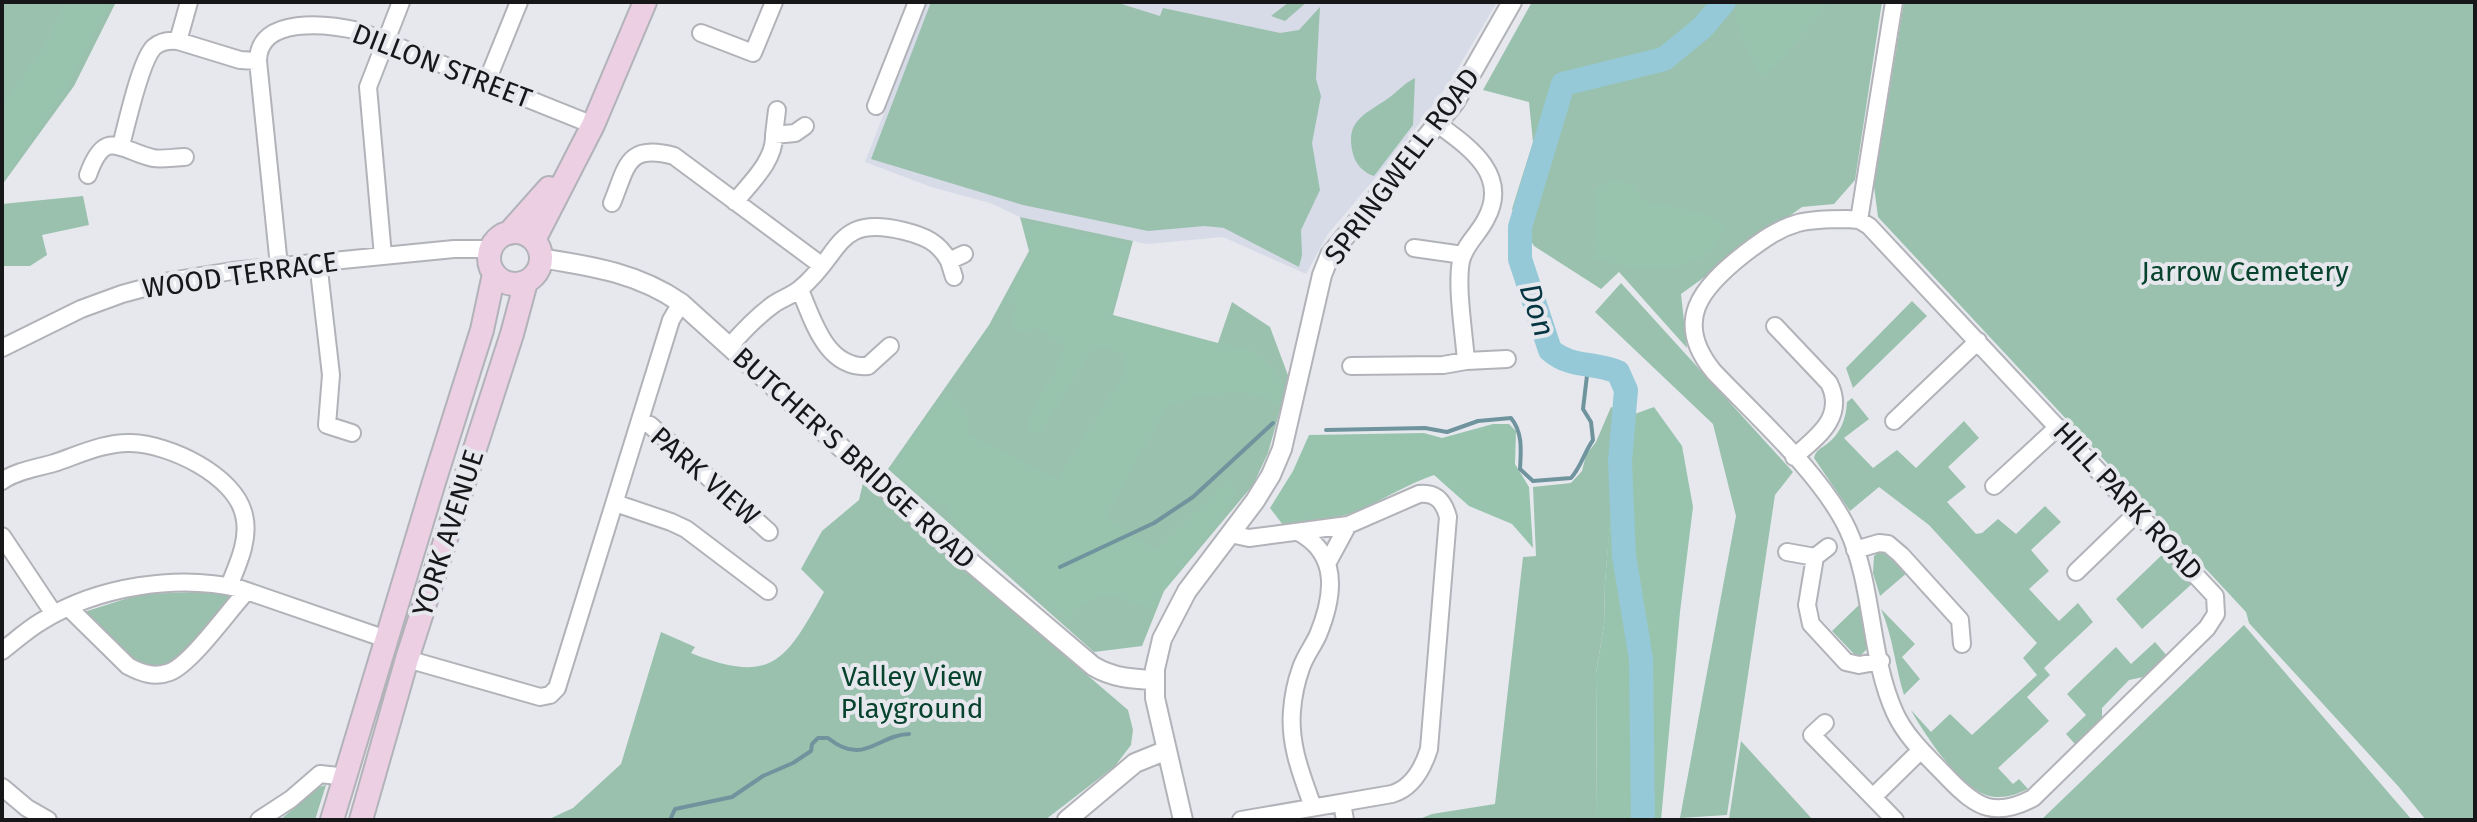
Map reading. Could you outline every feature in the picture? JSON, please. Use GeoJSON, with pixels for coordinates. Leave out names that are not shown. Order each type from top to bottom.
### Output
{"type":"FeatureCollection","features":[{"type":"Feature","properties":{"kind":"main road"},"geometry":{"type":"LineString","coordinates":[[578,153],[509,233],[495,241],[490,249],[490,266],[494,274],[508,284],[526,282],[536,275],[537,249],[645,2]]}},
{"type":"Feature","properties":{"kind":"main road"},"geometry":{"type":"LineString","coordinates":[[509,233],[526,235],[537,249]]}},
{"type":"Feature","properties":{"kind":"main road","name":"YORK AVENUE"},"geometry":{"type":"LineString","coordinates":[[332,820],[482,330],[494,274]]}},
{"type":"Feature","properties":{"kind":"main road","name":"YORK AVENUE"},"geometry":{"type":"LineString","coordinates":[[361,820],[407,659],[526,282]]}},
{"type":"Feature","properties":{"kind":"main road"},"geometry":{"type":"LineString","coordinates":[[386,639],[407,659]]}},
{"type":"Feature","properties":{"kind":"main road"},"geometry":{"type":"LineString","coordinates":[[347,777],[372,785]]}},
{"type":"Feature","properties":{"kind":"street"},"geometry":{"type":"LineString","coordinates":[[178,41],[189,2]]}},
{"type":"Feature","properties":{"kind":"street"},"geometry":{"type":"LineString","coordinates":[[383,256],[368,87],[401,2]]}},
{"type":"Feature","properties":{"kind":"street"},"geometry":{"type":"LineString","coordinates":[[487,81],[519,2]]}},
{"type":"Feature","properties":{"kind":"street"},"geometry":{"type":"LineString","coordinates":[[701,33],[753,53],[774,2]]}},
{"type":"Feature","properties":{"kind":"street"},"geometry":{"type":"LineString","coordinates":[[876,106],[917,2]]}},
{"type":"Feature","properties":{"kind":"street","name":"SPRINGWELL ROAD"},"geometry":{"type":"LineString","coordinates":[[1183,820],[1156,706],[1155,680],[1162,639],[1202,569],[1271,475],[1282,449],[1322,275],[1330,255],[1439,125],[1478,66],[1512,2]]}},
{"type":"Feature","properties":{"kind":"street"},"geometry":{"type":"LineString","coordinates":[[1859,220],[1894,2]]}},
{"type":"Feature","properties":{"kind":"street","name":"DILLON STREET"},"geometry":{"type":"LineString","coordinates":[[258,61],[260,45],[272,34],[296,27],[336,26],[385,40],[593,125]]}},
{"type":"Feature","properties":{"kind":"street"},"geometry":{"type":"LineString","coordinates":[[121,145],[146,58],[156,45],[169,40],[178,41],[240,60],[258,61],[279,266]]}},
{"type":"Feature","properties":{"kind":"street"},"geometry":{"type":"LineString","coordinates":[[735,202],[773,149],[777,110]]}},
{"type":"Feature","properties":{"kind":"street"},"geometry":{"type":"LineString","coordinates":[[1439,125],[1480,158],[1493,193],[1487,218],[1463,255],[1460,276],[1466,361]]}},
{"type":"Feature","properties":{"kind":"street"},"geometry":{"type":"LineString","coordinates":[[774,135],[795,133],[805,126]]}},
{"type":"Feature","properties":{"kind":"street"},"geometry":{"type":"LineString","coordinates":[[88,175],[98,154],[108,147],[121,145],[155,159],[185,157]]}},
{"type":"Feature","properties":{"kind":"street"},"geometry":{"type":"LineString","coordinates":[[612,203],[636,154],[651,152],[674,156],[821,265]]}},
{"type":"Feature","properties":{"kind":"street","name":"HILL PARK ROAD"},"geometry":{"type":"LineString","coordinates":[[1859,220],[1978,341],[2215,596],[2216,614],[2207,628],[2033,798],[2022,804],[1997,809],[1972,801],[1903,728],[1894,711],[1855,550],[1835,506],[1702,357],[1694,326],[1696,311],[1708,285],[1767,236],[1798,223],[1859,220]]}},
{"type":"Feature","properties":{"kind":"street"},"geometry":{"type":"LineString","coordinates":[[729,347],[775,303],[800,290],[843,238],[854,230],[869,226],[918,234],[932,241],[955,264]]}},
{"type":"Feature","properties":{"kind":"street"},"geometry":{"type":"LineString","coordinates":[[1414,248],[1463,255]]}},
{"type":"Feature","properties":{"kind":"street","name":"WOOD TERRACE"},"geometry":{"type":"LineString","coordinates":[[2,348],[60,318],[122,294],[185,279],[318,262],[454,249],[490,249]]}},
{"type":"Feature","properties":{"kind":"street","name":"BUTCHER'S BRIDGE ROAD"},"geometry":{"type":"LineString","coordinates":[[537,249],[618,272],[649,284],[681,303],[928,526],[1093,666],[1105,674],[1120,678],[1155,680]]}},
{"type":"Feature","properties":{"kind":"street"},"geometry":{"type":"LineString","coordinates":[[318,262],[331,375],[327,425],[352,433]]}},
{"type":"Feature","properties":{"kind":"street"},"geometry":{"type":"LineString","coordinates":[[800,290],[819,333],[832,352],[850,364],[875,372],[890,346]]}},
{"type":"Feature","properties":{"kind":"street"},"geometry":{"type":"LineString","coordinates":[[407,659],[540,697],[550,695],[557,688],[671,320],[681,303]]}},
{"type":"Feature","properties":{"kind":"street"},"geometry":{"type":"LineString","coordinates":[[1775,326],[1829,383],[1834,393],[1833,417],[1827,428],[1794,457]]}},
{"type":"Feature","properties":{"kind":"street"},"geometry":{"type":"LineString","coordinates":[[1894,421],[1978,341]]}},
{"type":"Feature","properties":{"kind":"street"},"geometry":{"type":"LineString","coordinates":[[1351,366],[1443,365],[1507,359]]}},
{"type":"Feature","properties":{"kind":"street","name":"PARK VIEW"},"geometry":{"type":"LineString","coordinates":[[640,421],[650,425],[769,532]]}},
{"type":"Feature","properties":{"kind":"street"},"geometry":{"type":"LineString","coordinates":[[1994,486],[2058,427]]}},
{"type":"Feature","properties":{"kind":"street"},"geometry":{"type":"LineString","coordinates":[[2,481],[114,444],[148,445],[179,455],[215,475],[240,503],[246,529],[240,559],[229,586]]}},
{"type":"Feature","properties":{"kind":"street"},"geometry":{"type":"LineString","coordinates":[[1230,534],[1249,538],[1348,525],[1426,493],[1443,503],[1448,517],[1426,757],[1414,778],[1404,790],[1241,820]]}},
{"type":"Feature","properties":{"kind":"street"},"geometry":{"type":"LineString","coordinates":[[615,503],[686,529],[768,591]]}},
{"type":"Feature","properties":{"kind":"street"},"geometry":{"type":"LineString","coordinates":[[2076,572],[2138,512]]}},
{"type":"Feature","properties":{"kind":"street"},"geometry":{"type":"LineString","coordinates":[[1313,807],[1295,755],[1292,713],[1296,682],[1317,636],[1326,605],[1328,562],[1348,525]]}},
{"type":"Feature","properties":{"kind":"street"},"geometry":{"type":"LineString","coordinates":[[1298,532],[1314,541],[1328,562]]}},
{"type":"Feature","properties":{"kind":"street"},"geometry":{"type":"LineString","coordinates":[[2,536],[61,610],[137,671],[159,675],[169,673],[184,663],[247,591]]}},
{"type":"Feature","properties":{"kind":"street"},"geometry":{"type":"LineString","coordinates":[[1855,550],[1879,543],[1888,544],[1901,555],[1960,620],[1962,644]]}},
{"type":"Feature","properties":{"kind":"street"},"geometry":{"type":"LineString","coordinates":[[1787,552],[1821,552],[1807,605],[1811,624],[1846,662],[1859,665],[1881,661]]}},
{"type":"Feature","properties":{"kind":"street"},"geometry":{"type":"LineString","coordinates":[[2,651],[61,610],[130,588],[189,583],[229,586],[247,591],[386,639]]}},
{"type":"Feature","properties":{"kind":"street"},"geometry":{"type":"LineString","coordinates":[[1825,723],[1812,735],[1895,820]]}},
{"type":"Feature","properties":{"kind":"street"},"geometry":{"type":"LineString","coordinates":[[1067,820],[1135,763],[1167,750]]}},
{"type":"Feature","properties":{"kind":"street"},"geometry":{"type":"LineString","coordinates":[[1873,797],[1921,750]]}},
{"type":"Feature","properties":{"kind":"street"},"geometry":{"type":"LineString","coordinates":[[259,820],[291,799],[320,774],[347,777]]}},
{"type":"Feature","properties":{"kind":"street"},"geometry":{"type":"LineString","coordinates":[[2,787],[27,808],[48,820]]}},
{"type":"Feature","properties":{"kind":"street"},"geometry":{"type":"LineString","coordinates":[[1342,803],[1345,820]]}},
{"type":"Feature","properties":{"kind":"shaded area"},"geometry":{"type":"Polygon","coordinates":[[[927,2],[1497,2],[1450,82],[1403,145],[1328,234],[1306,274],[1223,237],[1147,244],[1020,217],[990,203],[931,187],[865,162],[927,2]]]}},
{"type":"Feature","properties":{"kind":"green space"},"geometry":{"type":"Polygon","coordinates":[[[2,2],[116,2],[74,86],[2,185],[2,2]]]}},
{"type":"Feature","properties":{"kind":"green space"},"geometry":{"type":"Polygon","coordinates":[[[65,2],[111,2],[70,83],[2,181],[2,105],[52,34],[65,2]]]}},
{"type":"Feature","properties":{"kind":"green space"},"geometry":{"type":"Polygon","coordinates":[[[931,2],[1115,2],[1160,16],[1163,8],[1280,33],[1299,30],[1320,7],[1316,79],[1321,96],[1312,143],[1320,190],[1301,230],[1299,267],[1224,228],[1205,226],[1148,231],[1023,205],[871,159],[931,2]]]}},
{"type":"Feature","properties":{"kind":"green space"},"geometry":{"type":"Polygon","coordinates":[[[1289,2],[1307,2],[1285,21],[1271,16],[1289,2]]]}},
{"type":"Feature","properties":{"kind":"green space"},"geometry":{"type":"Polygon","coordinates":[[[1532,2],[1882,2],[1855,180],[1834,204],[1802,207],[1681,294],[1687,348],[1619,272],[1601,289],[1534,246],[1512,209],[1533,142],[1529,102],[1483,90],[1532,2]]]}},
{"type":"Feature","properties":{"kind":"green space"},"geometry":{"type":"Polygon","coordinates":[[[1737,2],[1830,2],[1782,59],[1761,77],[1734,19],[1737,2]]]}},
{"type":"Feature","properties":{"kind":"green space","name":"Jarrow Cemetery"},"geometry":{"type":"Polygon","coordinates":[[[1904,2],[2475,2],[2475,820],[2426,820],[2249,623],[2246,612],[1878,217],[1874,186],[1904,2]]]}},
{"type":"Feature","properties":{"kind":"green space"},"geometry":{"type":"Polygon","coordinates":[[[1415,78],[1413,125],[1374,176],[1370,175],[1358,165],[1353,154],[1351,142],[1355,125],[1366,113],[1415,78]]]}},
{"type":"Feature","properties":{"kind":"green space"},"geometry":{"type":"Polygon","coordinates":[[[1610,179],[1631,184],[1644,200],[1708,215],[1725,226],[1716,244],[1697,260],[1668,267],[1637,267],[1594,258],[1595,190],[1610,179]]]}},
{"type":"Feature","properties":{"kind":"green space"},"geometry":{"type":"Polygon","coordinates":[[[83,196],[89,225],[42,235],[47,255],[30,266],[2,266],[2,204],[83,196]]]}},
{"type":"Feature","properties":{"kind":"green space"},"geometry":{"type":"Polygon","coordinates":[[[1020,217],[1133,241],[1113,315],[1218,343],[1232,302],[1270,327],[1289,378],[1268,453],[1253,485],[1164,591],[1142,646],[1094,652],[888,469],[989,325],[1029,251],[1020,217]]]}},
{"type":"Feature","properties":{"kind":"green space"},"geometry":{"type":"Polygon","coordinates":[[[1023,221],[1129,244],[1110,316],[1219,344],[1249,348],[1271,368],[1284,386],[1278,403],[1256,395],[1233,393],[1196,398],[1166,408],[1106,515],[1155,551],[1229,479],[1235,492],[1217,523],[1172,579],[1152,610],[1117,598],[1096,598],[1085,602],[1067,620],[959,528],[946,506],[926,499],[890,468],[946,391],[967,414],[967,433],[1057,479],[1122,377],[1125,357],[1104,348],[1091,351],[1043,429],[1031,436],[1028,424],[1036,403],[1054,374],[1064,346],[1040,329],[1020,331],[1014,328],[1016,306],[1006,297],[1031,252],[1023,221]]]}},
{"type":"Feature","properties":{"kind":"green space"},"geometry":{"type":"Polygon","coordinates":[[[1621,283],[1793,472],[1775,495],[1727,815],[1680,818],[1736,516],[1713,424],[1595,312],[1621,283]]]}},
{"type":"Feature","properties":{"kind":"green space"},"geometry":{"type":"Polygon","coordinates":[[[1912,301],[1927,316],[1853,388],[1846,368],[1912,301]]]}},
{"type":"Feature","properties":{"kind":"green space"},"geometry":{"type":"Polygon","coordinates":[[[1852,398],[1869,419],[1844,438],[1873,468],[1897,450],[1916,468],[1964,421],[1979,438],[1948,467],[1966,487],[1947,502],[1976,534],[1982,533],[1998,519],[2016,534],[2045,506],[2061,522],[2031,550],[2049,571],[2029,589],[2059,621],[2078,603],[2093,622],[2044,668],[2050,675],[2027,697],[2049,721],[1998,768],[2013,784],[2019,779],[2028,789],[1997,797],[1976,790],[1943,758],[1911,710],[1931,732],[1950,714],[1972,735],[2037,675],[2023,658],[2037,643],[1929,525],[1879,487],[1850,511],[1814,458],[1817,451],[1832,440],[1839,430],[1847,402],[1852,398]]]}},
{"type":"Feature","properties":{"kind":"green space"},"geometry":{"type":"Polygon","coordinates":[[[1611,407],[1620,410],[1604,625],[1596,673],[1597,820],[1417,820],[1432,814],[1495,804],[1523,557],[1536,556],[1533,487],[1571,483],[1582,471],[1586,455],[1596,442],[1611,407]]]}},
{"type":"Feature","properties":{"kind":"green space"},"geometry":{"type":"Polygon","coordinates":[[[1654,407],[1682,446],[1693,507],[1661,820],[1597,820],[1596,673],[1604,625],[1618,420],[1654,407]]]}},
{"type":"Feature","properties":{"kind":"green space"},"geometry":{"type":"Polygon","coordinates":[[[1493,424],[1509,424],[1516,431],[1515,464],[1529,487],[1533,548],[1512,524],[1469,506],[1434,475],[1359,510],[1331,518],[1283,525],[1270,508],[1293,471],[1309,435],[1424,433],[1442,438],[1493,424]]]}},
{"type":"Feature","properties":{"kind":"green space","name":"Valley View Playground"},"geometry":{"type":"Polygon","coordinates":[[[863,483],[1128,710],[1133,730],[1131,745],[1115,766],[1045,820],[547,820],[573,808],[621,764],[661,632],[695,647],[691,653],[741,667],[759,666],[787,650],[824,592],[801,569],[822,531],[859,500],[863,483]]]}},
{"type":"Feature","properties":{"kind":"green space"},"geometry":{"type":"Polygon","coordinates":[[[1880,551],[1889,551],[1908,572],[1880,596],[1873,573],[1874,556],[1880,551]]]}},
{"type":"Feature","properties":{"kind":"green space"},"geometry":{"type":"Polygon","coordinates":[[[2166,551],[2194,582],[2142,629],[2116,599],[2166,551]]]}},
{"type":"Feature","properties":{"kind":"green space"},"geometry":{"type":"Polygon","coordinates":[[[226,591],[232,595],[179,659],[164,665],[138,662],[115,645],[84,612],[141,594],[226,591]]]}},
{"type":"Feature","properties":{"kind":"green space"},"geometry":{"type":"Polygon","coordinates":[[[1859,605],[1869,647],[1860,656],[1854,654],[1832,631],[1859,605]]]}},
{"type":"Feature","properties":{"kind":"green space"},"geometry":{"type":"Polygon","coordinates":[[[1881,609],[1915,644],[1902,657],[1920,679],[1904,695],[1888,630],[1881,609]]]}},
{"type":"Feature","properties":{"kind":"green space"},"geometry":{"type":"Polygon","coordinates":[[[2244,625],[2412,820],[2041,820],[2244,625]]]}},
{"type":"Feature","properties":{"kind":"green space"},"geometry":{"type":"Polygon","coordinates":[[[2155,642],[2168,657],[2143,677],[2129,680],[2102,708],[2102,719],[2075,744],[2066,734],[2086,715],[2067,694],[2116,647],[2131,664],[2155,642]]]}},
{"type":"Feature","properties":{"kind":"green space"},"geometry":{"type":"Polygon","coordinates":[[[1741,741],[1813,820],[1725,820],[1729,819],[1741,741]]]}},
{"type":"Feature","properties":{"kind":"green space"},"geometry":{"type":"Polygon","coordinates":[[[326,785],[315,820],[280,820],[319,787],[326,785]]]}},
{"type":"Feature","properties":{"kind":"waterway","name":"Don"},"geometry":{"type":"LineString","coordinates":[[1643,820],[1641,659],[1624,556],[1620,461],[1626,390],[1618,372],[1566,360],[1550,350],[1520,259],[1520,227],[1563,84],[1664,59],[1702,28],[1724,2]]}},
{"type":"Feature","properties":{"kind":"waterway"},"geometry":{"type":"LineString","coordinates":[[1326,430],[1425,428],[1447,432],[1478,421],[1511,418],[1519,436],[1520,469],[1533,481],[1571,478],[1593,440],[1591,422],[1583,409],[1588,367]]}},
{"type":"Feature","properties":{"kind":"waterway"},"geometry":{"type":"LineString","coordinates":[[1060,567],[1154,523],[1193,497],[1273,423]]}},
{"type":"Feature","properties":{"kind":"waterway"},"geometry":{"type":"LineString","coordinates":[[670,820],[675,809],[732,797],[763,776],[811,751],[812,744],[818,738],[828,738],[851,750],[861,750],[909,734]]}}]}
